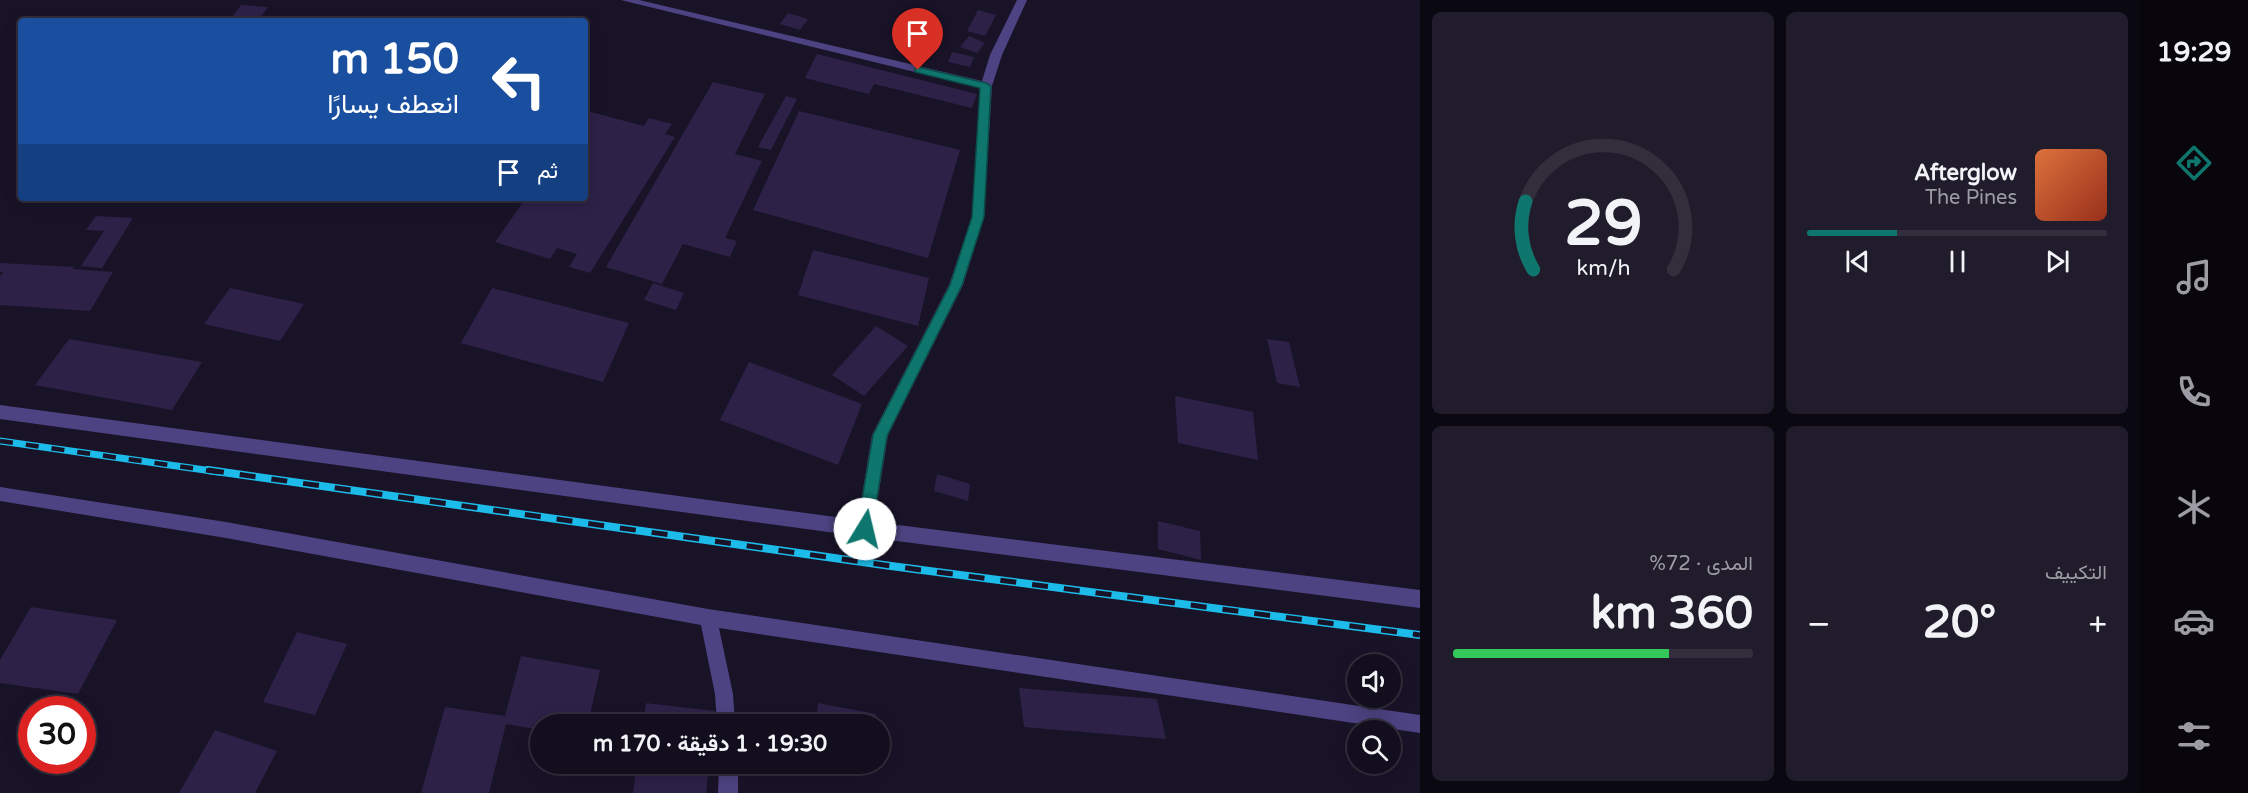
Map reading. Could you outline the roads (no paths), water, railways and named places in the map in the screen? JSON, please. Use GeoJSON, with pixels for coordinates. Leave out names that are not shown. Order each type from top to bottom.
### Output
{"type":"FeatureCollection","features":[{"type":"Feature","properties":{"kind":"street"},"geometry":{"type":"LineString","coordinates":[[626,0],[986,86]]}},
{"type":"Feature","properties":{"kind":"street"},"geometry":{"type":"LineString","coordinates":[[865,529],[880,435],[956,285],[978,217],[986,86],[996,55],[1022,0]]}},
{"type":"Feature","properties":{"kind":"street"},"geometry":{"type":"LineString","coordinates":[[0,412],[865,529],[1420,599]]}},
{"type":"Feature","properties":{"kind":"street"},"geometry":{"type":"LineString","coordinates":[[0,494],[226,530],[708,618],[1420,724]]}},
{"type":"Feature","properties":{"kind":"street"},"geometry":{"type":"LineString","coordinates":[[708,618],[724,694],[725,714]]}},
{"type":"Feature","properties":{"kind":"street"},"geometry":{"type":"LineString","coordinates":[[728,793],[730,774]]}},
{"type":"Feature","properties":{"kind":"railway"},"geometry":{"type":"LineString","coordinates":[[0,441],[219,472]]}},
{"type":"Feature","properties":{"kind":"railway"},"geometry":{"type":"LineString","coordinates":[[208,470],[891,566],[1420,635]]}}]}
